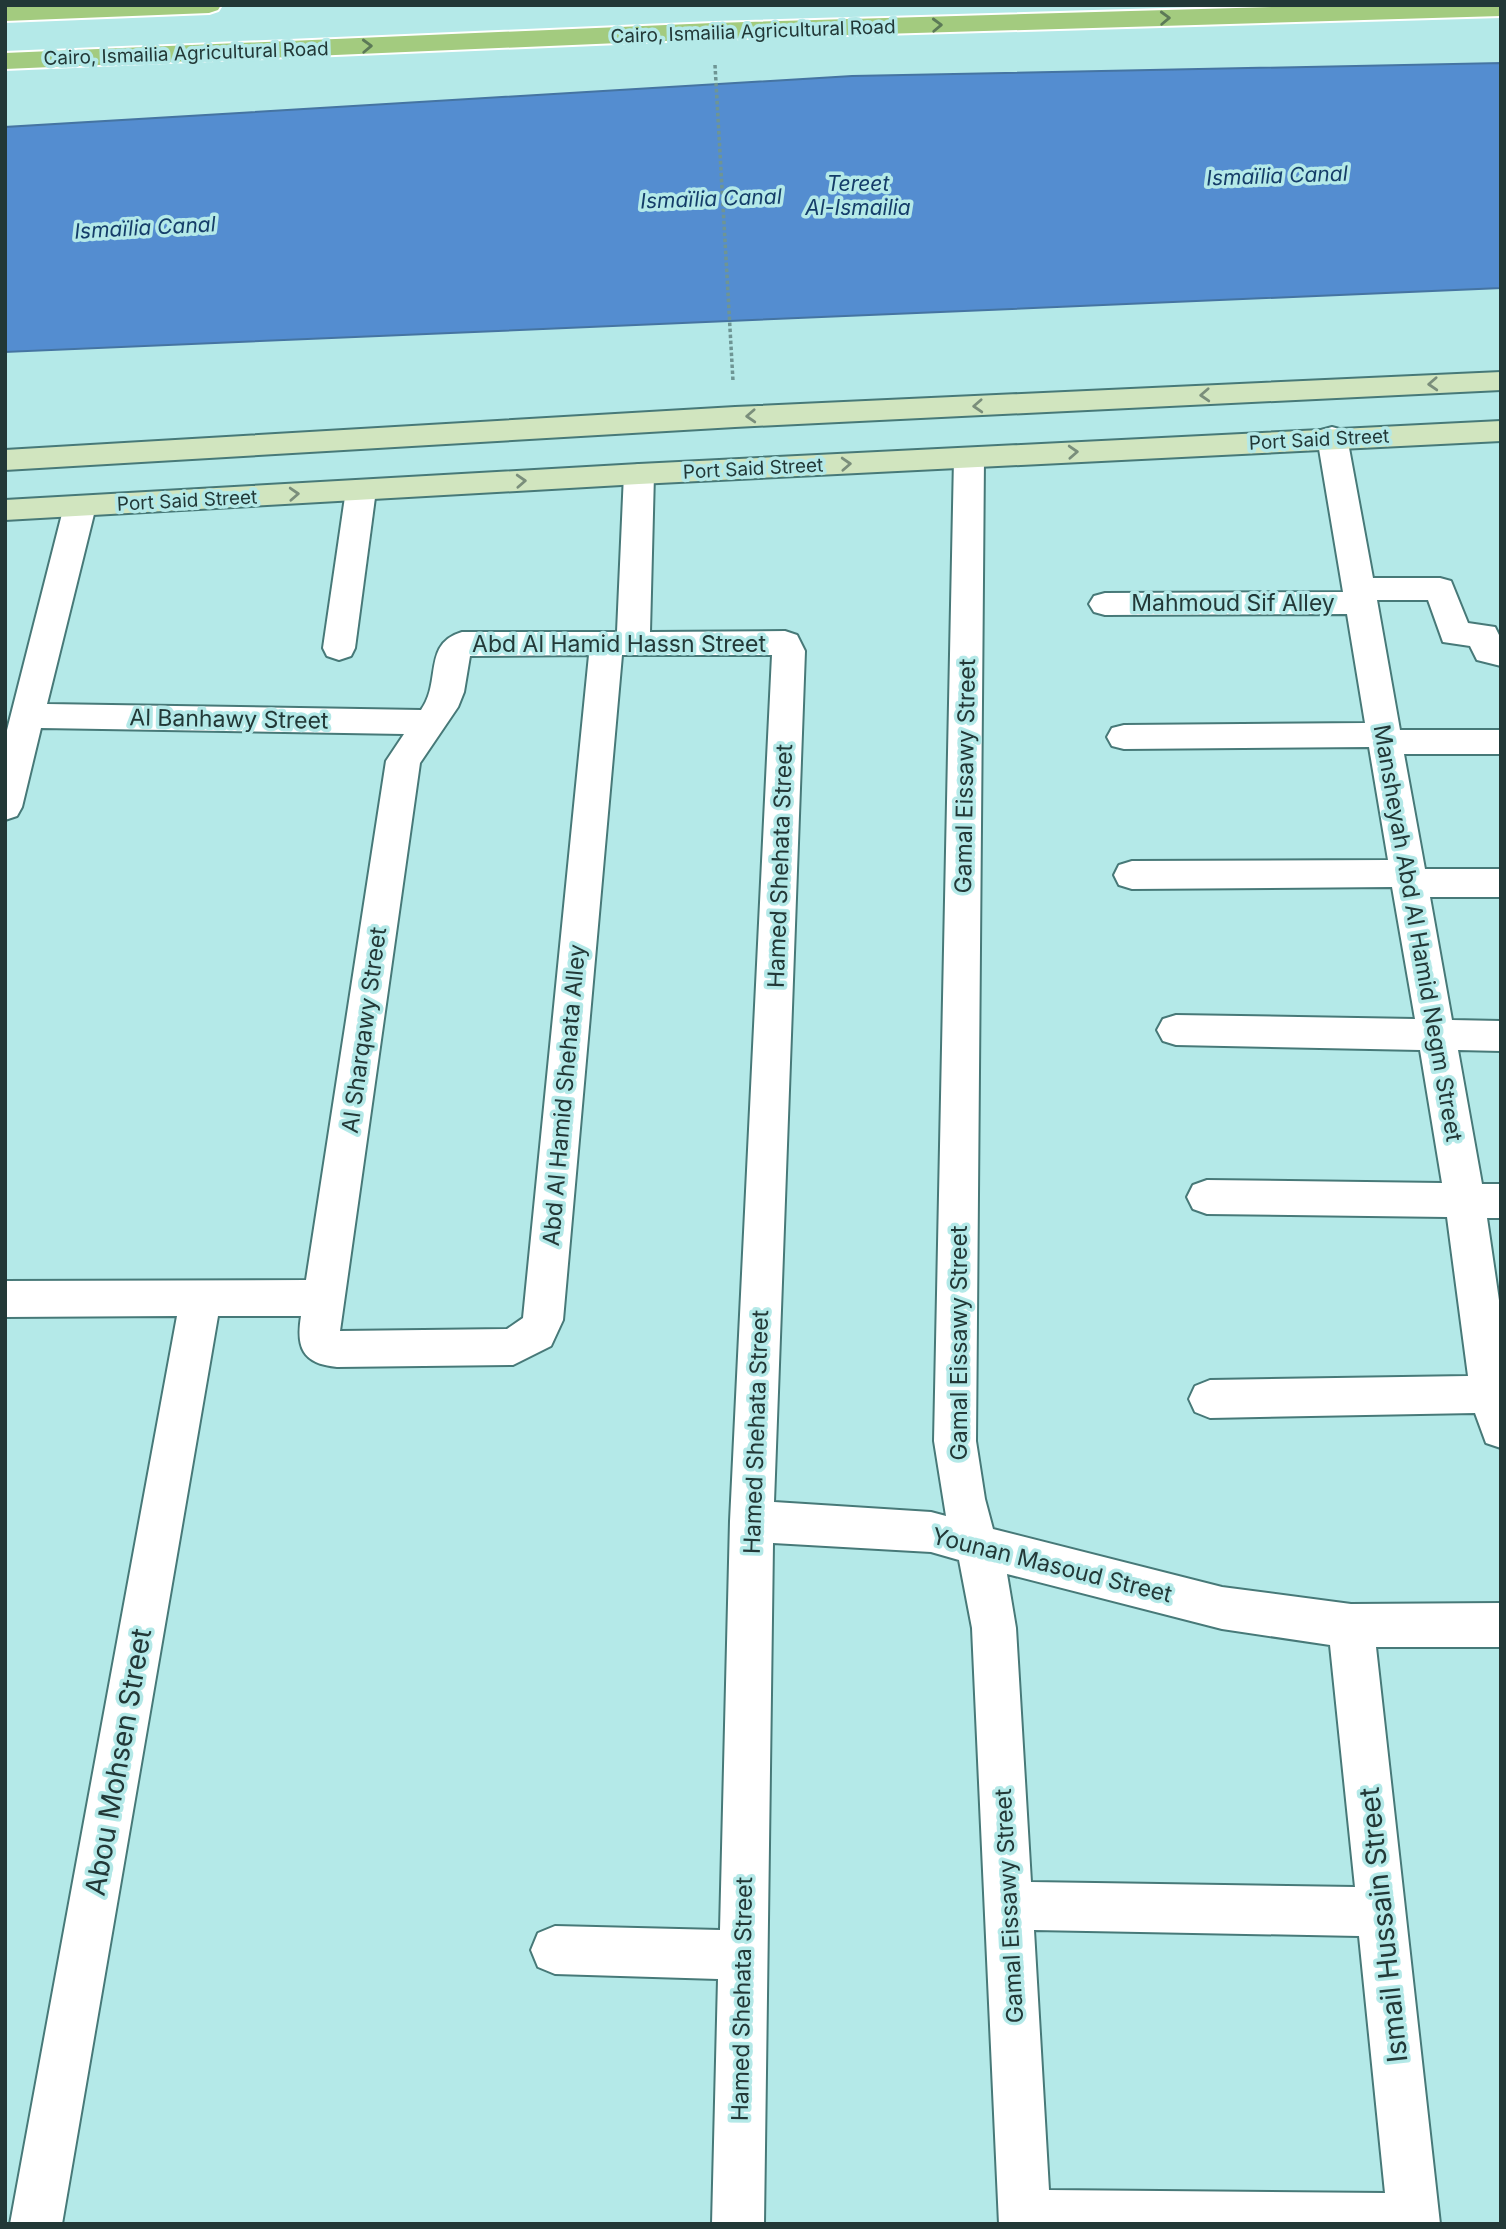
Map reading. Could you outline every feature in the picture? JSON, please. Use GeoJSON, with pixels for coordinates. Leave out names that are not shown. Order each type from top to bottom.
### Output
{"type":"FeatureCollection","features":[{"type":"Feature","properties":{"kind":"main road"},"geometry":{"type":"LineString","coordinates":[[5,13],[209,5]]}},
{"type":"Feature","properties":{"kind":"main road","name":"Cairo, Ismailia Agricultural Road"},"geometry":{"type":"LineString","coordinates":[[5,61],[713,31],[1501,8]]}},
{"type":"Feature","properties":{"kind":"main road"},"geometry":{"type":"LineString","coordinates":[[5,460],[735,417],[1501,381]]}},
{"type":"Feature","properties":{"kind":"main road","name":"Port Said Street"},"geometry":{"type":"LineString","coordinates":[[5,510],[1332,437],[1501,431]]}},
{"type":"Feature","properties":{"kind":"street","name":"Mansheyah Abd Al Hamid Negm Street"},"geometry":{"type":"LineString","coordinates":[[1332,437],[1436,1036],[1483,1201],[1498,1405]]}},
{"type":"Feature","properties":{"kind":"street","name":"Gamal Eissawy Street"},"geometry":{"type":"LineString","coordinates":[[969,458],[955,1441],[963,1499],[978,1546],[994,1628],[1025,2220]]}},
{"type":"Feature","properties":{"kind":"street","name":"Abd Al Hamid Shehata Alley"},"geometry":{"type":"LineString","coordinates":[[327,1348],[513,1347],[536,1333],[543,1320],[639,474]]}},
{"type":"Feature","properties":{"kind":"street"},"geometry":{"type":"LineString","coordinates":[[340,648],[361,490]]}},
{"type":"Feature","properties":{"kind":"street"},"geometry":{"type":"LineString","coordinates":[[5,807],[80,506]]}},
{"type":"Feature","properties":{"kind":"street","name":"Mahmoud Sif Alley"},"geometry":{"type":"LineString","coordinates":[[1105,604],[1360,596],[1440,589],[1455,634],[1483,635],[1489,652],[1501,654]]}},
{"type":"Feature","properties":{"kind":"street","name":"Abd Al Hamid Hassn Street"},"geometry":{"type":"LineString","coordinates":[[403,761],[447,692],[455,648],[459,645],[785,643]]}},
{"type":"Feature","properties":{"kind":"street","name":"Hamed Shehata Street"},"geometry":{"type":"LineString","coordinates":[[738,2224],[752,1521],[789,651],[785,643]]}},
{"type":"Feature","properties":{"kind":"street","name":"Al Banhawy Street"},"geometry":{"type":"LineString","coordinates":[[29,716],[430,722]]}},
{"type":"Feature","properties":{"kind":"street"},"geometry":{"type":"LineString","coordinates":[[1124,737],[1384,738],[1501,742]]}},
{"type":"Feature","properties":{"kind":"street","name":"Al Sharqawy Street"},"geometry":{"type":"LineString","coordinates":[[327,1348],[318,1338],[403,761]]}},
{"type":"Feature","properties":{"kind":"street"},"geometry":{"type":"LineString","coordinates":[[1132,875],[1408,878],[1501,883]]}},
{"type":"Feature","properties":{"kind":"street"},"geometry":{"type":"LineString","coordinates":[[1175,1030],[1501,1036]]}},
{"type":"Feature","properties":{"kind":"street"},"geometry":{"type":"LineString","coordinates":[[1207,1196],[1483,1201]]}},
{"type":"Feature","properties":{"kind":"street"},"geometry":{"type":"LineString","coordinates":[[5,1299],[200,1301],[325,1298]]}},
{"type":"Feature","properties":{"kind":"street","name":"Abou Mohsen Street"},"geometry":{"type":"LineString","coordinates":[[36,2224],[200,1301]]}},
{"type":"Feature","properties":{"kind":"street"},"geometry":{"type":"LineString","coordinates":[[1210,1399],[1498,1405]]}},
{"type":"Feature","properties":{"kind":"street","name":"Younan Masoud Street"},"geometry":{"type":"LineString","coordinates":[[752,1521],[930,1532],[1222,1608],[1351,1626],[1501,1625]]}},
{"type":"Feature","properties":{"kind":"street","name":"Ismail Hussain Street"},"geometry":{"type":"LineString","coordinates":[[1351,1626],[1414,2222]]}},
{"type":"Feature","properties":{"kind":"street"},"geometry":{"type":"LineString","coordinates":[[1009,1906],[1381,1912]]}},
{"type":"Feature","properties":{"kind":"street"},"geometry":{"type":"LineString","coordinates":[[555,1950],[743,1955]]}},
{"type":"Feature","properties":{"kind":"street"},"geometry":{"type":"LineString","coordinates":[[1025,2220],[1414,2222]]}},
{"type":"Feature","properties":{"kind":"path"},"geometry":{"type":"LineString","coordinates":[[715,61],[732,338]]}},
{"type":"Feature","properties":{"kind":"water","name":"Tereet Al-Ismailia"},"geometry":{"type":"Polygon","coordinates":[[[1501,63],[1501,288],[5,352],[5,127],[852,76],[1501,63]]]}},
{"type":"Feature","properties":{"kind":"water label","name":"Ismaïlia Canal"},"geometry":{"type":"Point","coordinates":[1277,176]}},
{"type":"Feature","properties":{"kind":"water label","name":"Ismaïlia Canal"},"geometry":{"type":"Point","coordinates":[711,199]}},
{"type":"Feature","properties":{"kind":"water label","name":"Ismaïlia Canal"},"geometry":{"type":"Point","coordinates":[145,228]}}]}
